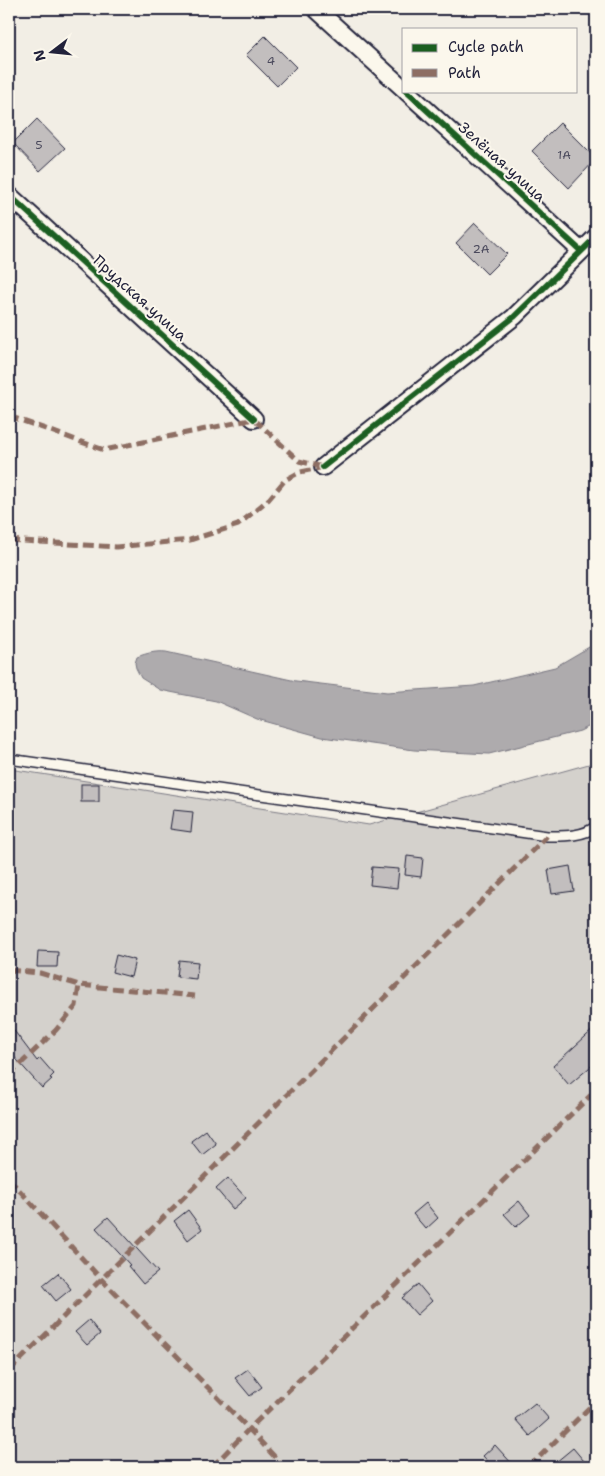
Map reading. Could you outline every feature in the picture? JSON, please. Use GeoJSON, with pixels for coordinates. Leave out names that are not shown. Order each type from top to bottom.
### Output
{"type":"FeatureCollection","features":[{"type":"Feature","properties":{"kind":"street","name":"Зелёная улица"},"geometry":{"type":"LineString","coordinates":[[316,9],[402,87]]}},
{"type":"Feature","properties":{"kind":"street","name":"Зелёная улица"},"geometry":{"type":"LineString","coordinates":[[407,92],[581,251]]}},
{"type":"Feature","properties":{"kind":"street","name":"Прудская улица"},"geometry":{"type":"LineString","coordinates":[[9,195],[254,419]]}},
{"type":"Feature","properties":{"kind":"street"},"geometry":{"type":"LineString","coordinates":[[323,467],[514,317],[596,237]]}},
{"type":"Feature","properties":{"kind":"lane"},"geometry":{"type":"LineString","coordinates":[[9,759],[547,836],[567,836],[592,830],[596,826]]}},
{"type":"Feature","properties":{"kind":"shaded area"},"geometry":{"type":"Polygon","coordinates":[[[596,643],[596,723],[580,731],[489,754],[414,750],[322,737],[257,719],[216,701],[160,690],[141,678],[135,663],[137,657],[148,653],[166,652],[296,681],[387,692],[474,686],[555,667],[596,643]]]}},
{"type":"Feature","properties":{"kind":"shaded area"},"geometry":{"type":"Polygon","coordinates":[[[596,762],[596,1467],[9,1467],[9,769],[369,825],[596,762]]]}},
{"type":"Feature","properties":{"kind":"building"},"geometry":{"type":"Polygon","coordinates":[[[265,36],[296,67],[277,86],[246,55],[265,36]]]}},
{"type":"Feature","properties":{"kind":"building"},"geometry":{"type":"Polygon","coordinates":[[[37,119],[65,148],[40,171],[13,143],[37,119]]]}},
{"type":"Feature","properties":{"kind":"building"},"geometry":{"type":"Polygon","coordinates":[[[560,123],[596,159],[569,188],[532,151],[560,123]]]}},
{"type":"Feature","properties":{"kind":"building"},"geometry":{"type":"Polygon","coordinates":[[[475,223],[507,254],[487,274],[456,243],[475,223]]]}},
{"type":"Feature","properties":{"kind":"building"},"geometry":{"type":"Polygon","coordinates":[[[81,784],[99,784],[99,802],[81,802],[81,784]]]}},
{"type":"Feature","properties":{"kind":"building"},"geometry":{"type":"Polygon","coordinates":[[[173,810],[193,812],[191,832],[170,829],[173,810]]]}},
{"type":"Feature","properties":{"kind":"building"},"geometry":{"type":"Polygon","coordinates":[[[407,856],[423,858],[421,877],[405,875],[407,856]]]}},
{"type":"Feature","properties":{"kind":"building"},"geometry":{"type":"Polygon","coordinates":[[[570,866],[574,891],[552,894],[548,870],[570,866]]]}},
{"type":"Feature","properties":{"kind":"building"},"geometry":{"type":"Polygon","coordinates":[[[372,867],[399,869],[397,888],[370,885],[372,867]]]}},
{"type":"Feature","properties":{"kind":"building"},"geometry":{"type":"Polygon","coordinates":[[[38,951],[58,952],[57,967],[37,967],[38,951]]]}},
{"type":"Feature","properties":{"kind":"building"},"geometry":{"type":"Polygon","coordinates":[[[116,955],[135,960],[131,977],[112,972],[116,955]]]}},
{"type":"Feature","properties":{"kind":"building"},"geometry":{"type":"Polygon","coordinates":[[[179,960],[198,962],[196,979],[177,977],[179,960]]]}},
{"type":"Feature","properties":{"kind":"building"},"geometry":{"type":"Polygon","coordinates":[[[9,1024],[37,1061],[40,1058],[54,1074],[50,1078],[52,1079],[42,1088],[9,1051],[9,1024]]]}},
{"type":"Feature","properties":{"kind":"building"},"geometry":{"type":"Polygon","coordinates":[[[596,1027],[596,1062],[569,1085],[553,1066],[596,1027]]]}},
{"type":"Feature","properties":{"kind":"building"},"geometry":{"type":"Polygon","coordinates":[[[206,1130],[216,1144],[202,1155],[191,1141],[206,1130]]]}},
{"type":"Feature","properties":{"kind":"building"},"geometry":{"type":"Polygon","coordinates":[[[228,1178],[246,1198],[233,1209],[216,1189],[228,1178]]]}},
{"type":"Feature","properties":{"kind":"building"},"geometry":{"type":"Polygon","coordinates":[[[519,1201],[530,1215],[516,1227],[504,1214],[519,1201]]]}},
{"type":"Feature","properties":{"kind":"building"},"geometry":{"type":"Polygon","coordinates":[[[426,1203],[438,1218],[426,1229],[413,1214],[426,1203]]]}},
{"type":"Feature","properties":{"kind":"building"},"geometry":{"type":"Polygon","coordinates":[[[188,1210],[202,1229],[188,1240],[174,1221],[188,1210]]]}},
{"type":"Feature","properties":{"kind":"building"},"geometry":{"type":"Polygon","coordinates":[[[108,1217],[158,1272],[143,1284],[128,1266],[130,1265],[96,1228],[108,1217]]]}},
{"type":"Feature","properties":{"kind":"building"},"geometry":{"type":"Polygon","coordinates":[[[58,1273],[71,1289],[56,1301],[43,1285],[58,1273]]]}},
{"type":"Feature","properties":{"kind":"building"},"geometry":{"type":"Polygon","coordinates":[[[418,1284],[432,1301],[417,1315],[402,1298],[418,1284]]]}},
{"type":"Feature","properties":{"kind":"building"},"geometry":{"type":"Polygon","coordinates":[[[89,1320],[100,1334],[87,1345],[75,1332],[89,1320]]]}},
{"type":"Feature","properties":{"kind":"building"},"geometry":{"type":"Polygon","coordinates":[[[248,1369],[262,1387],[250,1396],[235,1378],[248,1369]]]}},
{"type":"Feature","properties":{"kind":"building"},"geometry":{"type":"Polygon","coordinates":[[[535,1403],[549,1419],[530,1436],[515,1419],[535,1403]]]}},
{"type":"Feature","properties":{"kind":"building"},"geometry":{"type":"Polygon","coordinates":[[[495,1445],[515,1467],[493,1467],[483,1456],[495,1445]]]}},
{"type":"Feature","properties":{"kind":"building"},"geometry":{"type":"Polygon","coordinates":[[[573,1448],[589,1467],[550,1467],[573,1448]]]}},
{"type":"Feature","properties":{"kind":"marked path"},"geometry":{"type":"LineString","coordinates":[[9,416],[104,450],[254,419],[299,461],[323,467]]}},
{"type":"Feature","properties":{"kind":"marked path"},"geometry":{"type":"LineString","coordinates":[[9,540],[116,547],[190,540],[238,525],[269,499],[285,480],[300,472],[320,468]]}},
{"type":"Feature","properties":{"kind":"marked path"},"geometry":{"type":"LineString","coordinates":[[9,1371],[547,836]]}},
{"type":"Feature","properties":{"kind":"marked path"},"geometry":{"type":"LineString","coordinates":[[9,970],[40,973],[79,985],[195,996]]}},
{"type":"Feature","properties":{"kind":"marked path"},"geometry":{"type":"LineString","coordinates":[[9,1075],[56,1030],[76,1006],[79,985]]}},
{"type":"Feature","properties":{"kind":"marked path"},"geometry":{"type":"LineString","coordinates":[[212,1467],[596,1090]]}},
{"type":"Feature","properties":{"kind":"marked path"},"geometry":{"type":"LineString","coordinates":[[9,1179],[101,1279],[284,1467]]}},
{"type":"Feature","properties":{"kind":"marked path"},"geometry":{"type":"LineString","coordinates":[[529,1467],[596,1401]]}},
{"type":"Feature","properties":{"kind":"cycle path"},"geometry":{"type":"LineString","coordinates":[[407,92],[581,251]]}},
{"type":"Feature","properties":{"kind":"cycle path"},"geometry":{"type":"LineString","coordinates":[[9,195],[254,419]]}},
{"type":"Feature","properties":{"kind":"cycle path"},"geometry":{"type":"LineString","coordinates":[[323,467],[514,317],[596,237]]}}]}
